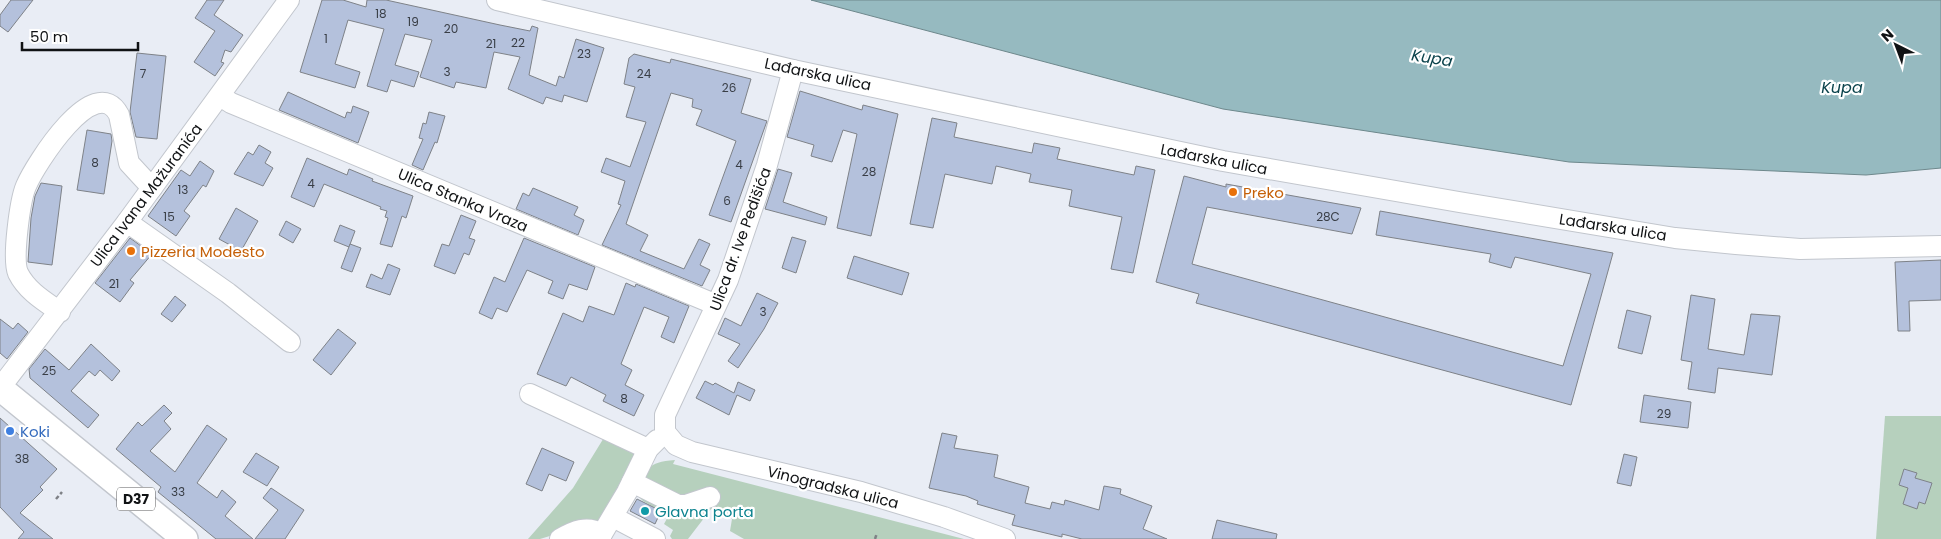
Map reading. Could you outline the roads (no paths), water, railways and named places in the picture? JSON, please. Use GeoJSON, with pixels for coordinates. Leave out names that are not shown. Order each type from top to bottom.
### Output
{"type":"FeatureCollection","features":[{"type":"Feature","properties":{"kind":"main road","name":"D37"},"geometry":{"type":"LineString","coordinates":[[0,388],[185,539]]}},
{"type":"Feature","properties":{"kind":"street","name":"Ulica Ivana Mažuranića"},"geometry":{"type":"LineString","coordinates":[[0,388],[60,312],[289,0]]}},
{"type":"Feature","properties":{"kind":"street","name":"Lađarska ulica"},"geometry":{"type":"LineString","coordinates":[[497,0],[793,70],[1248,166],[1675,238],[1800,249],[1941,246]]}},
{"type":"Feature","properties":{"kind":"street","name":"Ulica dr. Ive Pedišića"},"geometry":{"type":"LineString","coordinates":[[665,432],[665,415],[718,305],[736,258],[767,165],[793,70]]}},
{"type":"Feature","properties":{"kind":"street","name":"Ulica Stanka Vraza"},"geometry":{"type":"LineString","coordinates":[[220,96],[231,103],[707,301]]}},
{"type":"Feature","properties":{"kind":"street"},"geometry":{"type":"LineString","coordinates":[[60,312],[30,290],[23,280],[16,264],[16,243],[25,188],[75,117],[94,103],[104,103],[115,109],[119,115],[129,163],[152,188]]}},
{"type":"Feature","properties":{"kind":"street"},"geometry":{"type":"LineString","coordinates":[[127,222],[228,292],[290,342]]}},
{"type":"Feature","properties":{"kind":"street"},"geometry":{"type":"LineString","coordinates":[[530,394],[648,449]]}},
{"type":"Feature","properties":{"kind":"street"},"geometry":{"type":"LineString","coordinates":[[560,539],[586,528],[595,529],[600,536],[613,517],[648,449],[665,432]]}},
{"type":"Feature","properties":{"kind":"street","name":"Vinogradska ulica"},"geometry":{"type":"LineString","coordinates":[[665,432],[676,445],[692,452],[861,492],[965,532],[1005,539]]}},
{"type":"Feature","properties":{"kind":"street"},"geometry":{"type":"LineString","coordinates":[[632,482],[678,505],[686,506],[710,497]]}},
{"type":"Feature","properties":{"kind":"street"},"geometry":{"type":"LineString","coordinates":[[613,517],[655,539]]}},
{"type":"Feature","properties":{"kind":"water","name":"Kupa"},"geometry":{"type":"Polygon","coordinates":[[[811,0],[1941,0],[1941,168],[1866,175],[1569,162],[1223,109],[811,0]]]}},
{"type":"Feature","properties":{"kind":"place","name":"Preko"},"geometry":{"type":"Point","coordinates":[1233,192]}},
{"type":"Feature","properties":{"kind":"place","name":"Pizzeria Modesto"},"geometry":{"type":"Point","coordinates":[131,251]}},
{"type":"Feature","properties":{"kind":"place","name":"Koki"},"geometry":{"type":"Point","coordinates":[10,431]}},
{"type":"Feature","properties":{"kind":"place","name":"Glavna porta"},"geometry":{"type":"Point","coordinates":[645,511]}}]}
